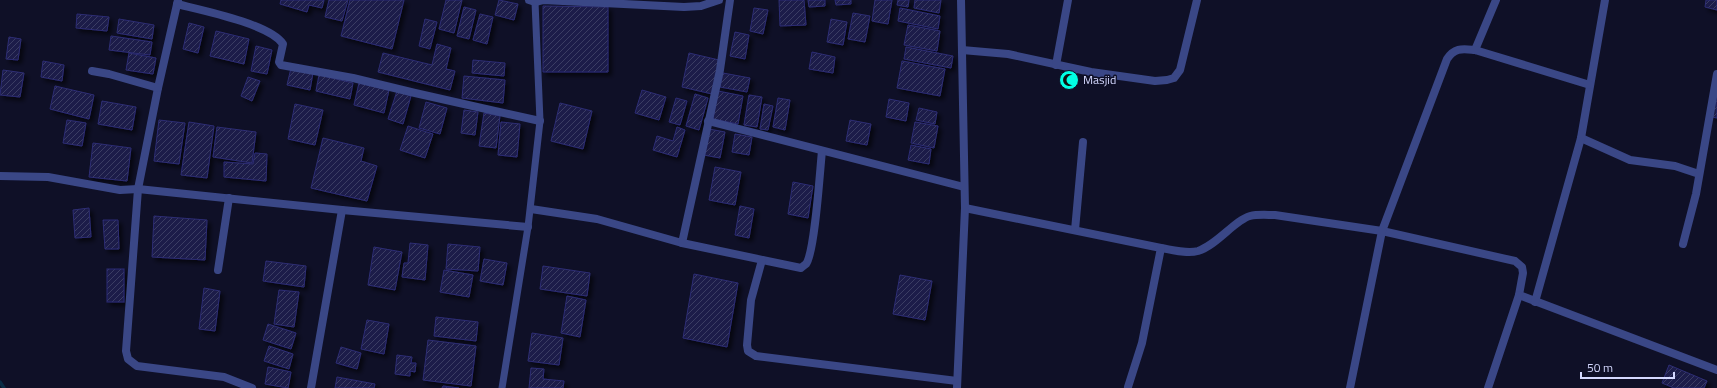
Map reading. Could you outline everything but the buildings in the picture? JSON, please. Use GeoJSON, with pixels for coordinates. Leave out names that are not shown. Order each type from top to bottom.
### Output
{"type":"FeatureCollection","features":[{"type":"Feature","properties":{"kind":"street"},"geometry":{"type":"LineString","coordinates":[[532,1],[543,0],[693,6],[719,0]]}},
{"type":"Feature","properties":{"kind":"street"},"geometry":{"type":"LineString","coordinates":[[682,242],[720,70],[730,0]]}},
{"type":"Feature","properties":{"kind":"street"},"geometry":{"type":"LineString","coordinates":[[762,260],[751,300],[747,345],[748,350],[756,356],[957,384],[965,208],[960,0]]}},
{"type":"Feature","properties":{"kind":"street"},"geometry":{"type":"LineString","coordinates":[[1056,65],[1068,0]]}},
{"type":"Feature","properties":{"kind":"street"},"geometry":{"type":"LineString","coordinates":[[962,50],[1008,54],[1056,65],[1155,81],[1167,80],[1174,78],[1180,70],[1197,0]]}},
{"type":"Feature","properties":{"kind":"street"},"geometry":{"type":"LineString","coordinates":[[1475,50],[1496,0]]}},
{"type":"Feature","properties":{"kind":"street"},"geometry":{"type":"LineString","coordinates":[[1535,302],[1581,138],[1605,0]]}},
{"type":"Feature","properties":{"kind":"street"},"geometry":{"type":"LineString","coordinates":[[252,388],[224,377],[138,366],[128,358],[126,351],[138,189],[177,2],[236,20],[274,36],[283,44],[279,62],[280,65],[354,78],[540,121]]}},
{"type":"Feature","properties":{"kind":"street"},"geometry":{"type":"LineString","coordinates":[[1350,388],[1382,231],[1447,58],[1452,52],[1461,48],[1475,50],[1590,85]]}},
{"type":"Feature","properties":{"kind":"street"},"geometry":{"type":"LineString","coordinates":[[92,71],[109,74],[158,88]]}},
{"type":"Feature","properties":{"kind":"street"},"geometry":{"type":"LineString","coordinates":[[1683,244],[1696,194],[1717,74]]}},
{"type":"Feature","properties":{"kind":"street"},"geometry":{"type":"LineString","coordinates":[[708,121],[964,187]]}},
{"type":"Feature","properties":{"kind":"street"},"geometry":{"type":"LineString","coordinates":[[1581,138],[1630,160],[1675,166],[1699,174]]}},
{"type":"Feature","properties":{"kind":"street"},"geometry":{"type":"LineString","coordinates":[[1075,230],[1083,142]]}},
{"type":"Feature","properties":{"kind":"street"},"geometry":{"type":"LineString","coordinates":[[531,209],[597,219],[682,242],[801,268],[806,263],[811,248],[818,200],[822,151]]}},
{"type":"Feature","properties":{"kind":"street"},"geometry":{"type":"LineString","coordinates":[[0,176],[48,177],[120,190],[138,189],[528,227]]}},
{"type":"Feature","properties":{"kind":"street"},"geometry":{"type":"LineString","coordinates":[[218,270],[229,198]]}},
{"type":"Feature","properties":{"kind":"street"},"geometry":{"type":"LineString","coordinates":[[965,208],[1161,248],[1184,251],[1197,251],[1219,238],[1249,216],[1275,215],[1382,231],[1515,261],[1522,267],[1523,273],[1519,296],[1488,388]]}},
{"type":"Feature","properties":{"kind":"street"},"geometry":{"type":"LineString","coordinates":[[311,388],[342,210]]}},
{"type":"Feature","properties":{"kind":"street"},"geometry":{"type":"LineString","coordinates":[[1128,387],[1142,343],[1161,248]]}},
{"type":"Feature","properties":{"kind":"street"},"geometry":{"type":"LineString","coordinates":[[1519,296],[1717,370]]}},
{"type":"Feature","properties":{"kind":"lane"},"geometry":{"type":"LineString","coordinates":[[502,388],[531,209],[540,121],[532,1]]}},
{"type":"Feature","properties":{"kind":"waterway"},"geometry":{"type":"LineString","coordinates":[[0,382],[4,388]]}},
{"type":"Feature","properties":{"kind":"place","name":"Masjid"},"geometry":{"type":"Point","coordinates":[1069,80]}}]}
